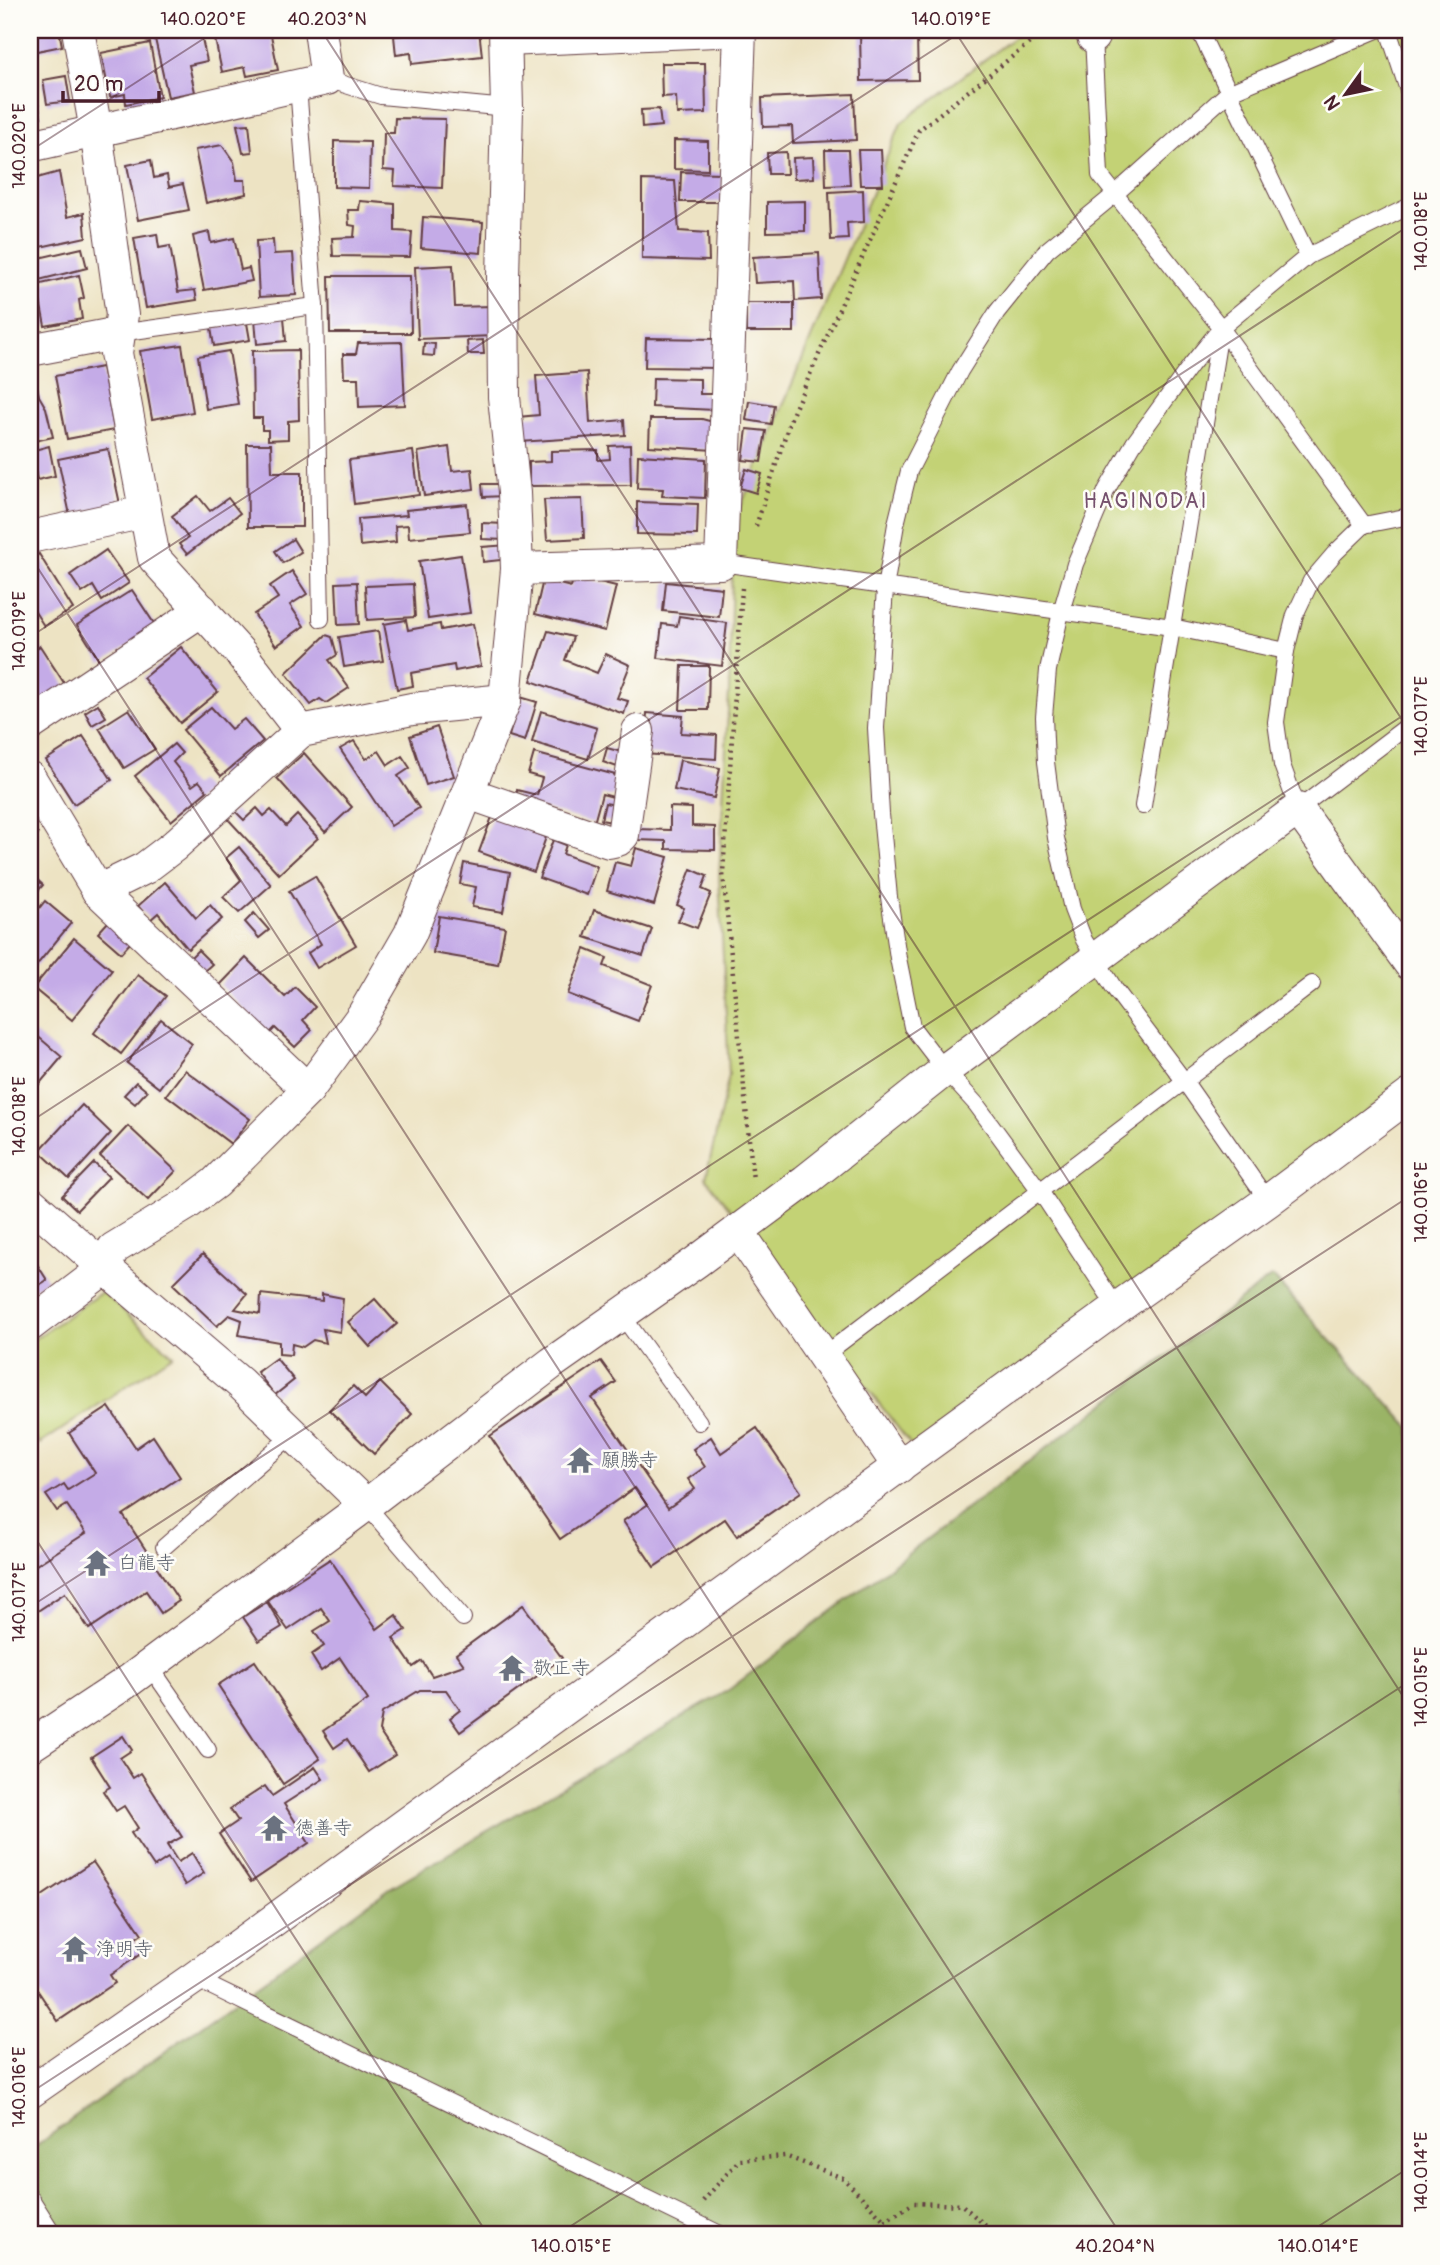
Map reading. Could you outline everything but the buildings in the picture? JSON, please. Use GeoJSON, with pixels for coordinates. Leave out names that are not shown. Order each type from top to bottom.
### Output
{"type":"FeatureCollection","features":[{"type":"Feature","properties":{"kind":"street"},"geometry":{"type":"LineString","coordinates":[[78,30],[96,131],[122,315],[116,353],[154,558],[242,655],[301,731]]}},
{"type":"Feature","properties":{"kind":"street"},"geometry":{"type":"LineString","coordinates":[[30,146],[313,83],[320,30]]}},
{"type":"Feature","properties":{"kind":"street"},"geometry":{"type":"LineString","coordinates":[[30,1325],[105,1268],[113,1249],[187,1204],[215,1183],[308,1090],[363,1016],[410,934],[505,700],[517,569],[514,493],[504,397],[506,35],[740,30],[721,563],[517,569]]}},
{"type":"Feature","properties":{"kind":"street"},"geometry":{"type":"LineString","coordinates":[[30,350],[119,332]]}},
{"type":"Feature","properties":{"kind":"street"},"geometry":{"type":"LineString","coordinates":[[30,537],[145,512]]}},
{"type":"Feature","properties":{"kind":"street"},"geometry":{"type":"LineString","coordinates":[[30,725],[202,610]]}},
{"type":"Feature","properties":{"kind":"street"},"geometry":{"type":"LineString","coordinates":[[99,891],[145,869],[301,731],[412,709],[505,700]]}},
{"type":"Feature","properties":{"kind":"street"},"geometry":{"type":"LineString","coordinates":[[468,793],[609,842],[618,840],[623,835],[638,732]]}},
{"type":"Feature","properties":{"kind":"street"},"geometry":{"type":"LineString","coordinates":[[30,778],[99,891],[308,1090]]}},
{"type":"Feature","properties":{"kind":"street"},"geometry":{"type":"LineString","coordinates":[[30,1746],[149,1665],[366,1505],[541,1371],[738,1231],[945,1070],[1298,809],[1410,964]]}},
{"type":"Feature","properties":{"kind":"street"},"geometry":{"type":"LineString","coordinates":[[30,2092],[194,1978],[1268,1201],[1410,1095]]}},
{"type":"Feature","properties":{"kind":"street"},"geometry":{"type":"LineString","coordinates":[[30,1202],[240,1383],[366,1505]]}},
{"type":"Feature","properties":{"kind":"street"},"geometry":{"type":"LineString","coordinates":[[738,1231],[899,1467]]}},
{"type":"Feature","properties":{"kind":"lane"},"geometry":{"type":"LineString","coordinates":[[1199,30],[1308,256]]}},
{"type":"Feature","properties":{"kind":"lane"},"geometry":{"type":"LineString","coordinates":[[1117,1308],[1040,1191],[976,1104],[945,1070],[912,1027],[889,897],[876,728],[885,588],[896,524],[909,471],[960,371],[997,312],[1047,250],[1114,195],[1228,93],[1377,30]]}},
{"type":"Feature","properties":{"kind":"lane"},"geometry":{"type":"LineString","coordinates":[[1388,30],[1410,96]]}},
{"type":"Feature","properties":{"kind":"lane"},"geometry":{"type":"LineString","coordinates":[[1093,33],[1100,175],[1221,328],[1364,525]]}},
{"type":"Feature","properties":{"kind":"lane"},"geometry":{"type":"LineString","coordinates":[[321,619],[314,306],[313,83],[381,96],[507,108]]}},
{"type":"Feature","properties":{"kind":"lane"},"geometry":{"type":"LineString","coordinates":[[1268,1201],[1185,1082],[1114,988],[1084,940],[1070,898],[1056,838],[1046,762],[1044,717],[1048,670],[1060,612],[1075,564],[1107,489],[1160,405],[1221,328],[1308,256],[1410,206]]}},
{"type":"Feature","properties":{"kind":"lane"},"geometry":{"type":"LineString","coordinates":[[119,332],[314,306]]}},
{"type":"Feature","properties":{"kind":"lane"},"geometry":{"type":"LineString","coordinates":[[1143,806],[1221,328]]}},
{"type":"Feature","properties":{"kind":"lane"},"geometry":{"type":"LineString","coordinates":[[1410,516],[1364,525],[1335,552],[1311,581],[1295,615],[1286,651],[1276,722],[1282,765],[1298,809],[1410,724]]}},
{"type":"Feature","properties":{"kind":"lane"},"geometry":{"type":"LineString","coordinates":[[721,563],[1172,627],[1286,651]]}},
{"type":"Feature","properties":{"kind":"lane"},"geometry":{"type":"LineString","coordinates":[[823,1356],[1312,984]]}},
{"type":"Feature","properties":{"kind":"lane"},"geometry":{"type":"LineString","coordinates":[[621,1314],[699,1422]]}},
{"type":"Feature","properties":{"kind":"lane"},"geometry":{"type":"LineString","coordinates":[[164,1547],[293,1434]]}},
{"type":"Feature","properties":{"kind":"lane"},"geometry":{"type":"LineString","coordinates":[[366,1505],[463,1618]]}},
{"type":"Feature","properties":{"kind":"lane"},"geometry":{"type":"LineString","coordinates":[[149,1665],[208,1750]]}},
{"type":"Feature","properties":{"kind":"lane"},"geometry":{"type":"LineString","coordinates":[[194,1978],[722,2235]]}},
{"type":"Feature","properties":{"kind":"lane"},"geometry":{"type":"LineString","coordinates":[[30,2197],[54,2235]]}},
{"type":"Feature","properties":{"kind":"path"},"geometry":{"type":"LineString","coordinates":[[688,2218],[739,2160],[785,2156],[844,2178],[884,2221]]}},
{"type":"Feature","properties":{"kind":"path"},"geometry":{"type":"LineString","coordinates":[[870,2235],[874,2227],[914,2203],[962,2205],[996,2235]]}},
{"type":"Feature","properties":{"kind":"green space"},"geometry":{"type":"Polygon","coordinates":[[[1024,30],[1410,30],[1410,1079],[918,1454],[706,1178],[729,1075],[719,877],[729,692],[733,525],[901,123],[1024,30]]]}},
{"type":"Feature","properties":{"kind":"green space"},"geometry":{"type":"Polygon","coordinates":[[[1272,1276],[1410,1427],[1410,2235],[30,2235],[30,2150],[390,1888],[730,1689],[1272,1276]]]}},
{"type":"Feature","properties":{"kind":"green space"},"geometry":{"type":"Polygon","coordinates":[[[102,1292],[173,1355],[40,1444],[30,1430],[30,1342],[102,1292]]]}},
{"type":"Feature","properties":{"kind":"place","name":"願勝寺"},"geometry":{"type":"Point","coordinates":[580,1460]}},
{"type":"Feature","properties":{"kind":"place","name":"白龍寺"},"geometry":{"type":"Point","coordinates":[97,1563]}},
{"type":"Feature","properties":{"kind":"place","name":"敬正寺"},"geometry":{"type":"Point","coordinates":[512,1668]}},
{"type":"Feature","properties":{"kind":"place","name":"徳善寺"},"geometry":{"type":"Point","coordinates":[274,1828]}},
{"type":"Feature","properties":{"kind":"place","name":"浄明寺"},"geometry":{"type":"Point","coordinates":[75,1949]}},
{"type":"Feature","properties":{"kind":"district","name":"HAGINODAI"},"geometry":{"type":"Point","coordinates":[1146,501]}}]}
